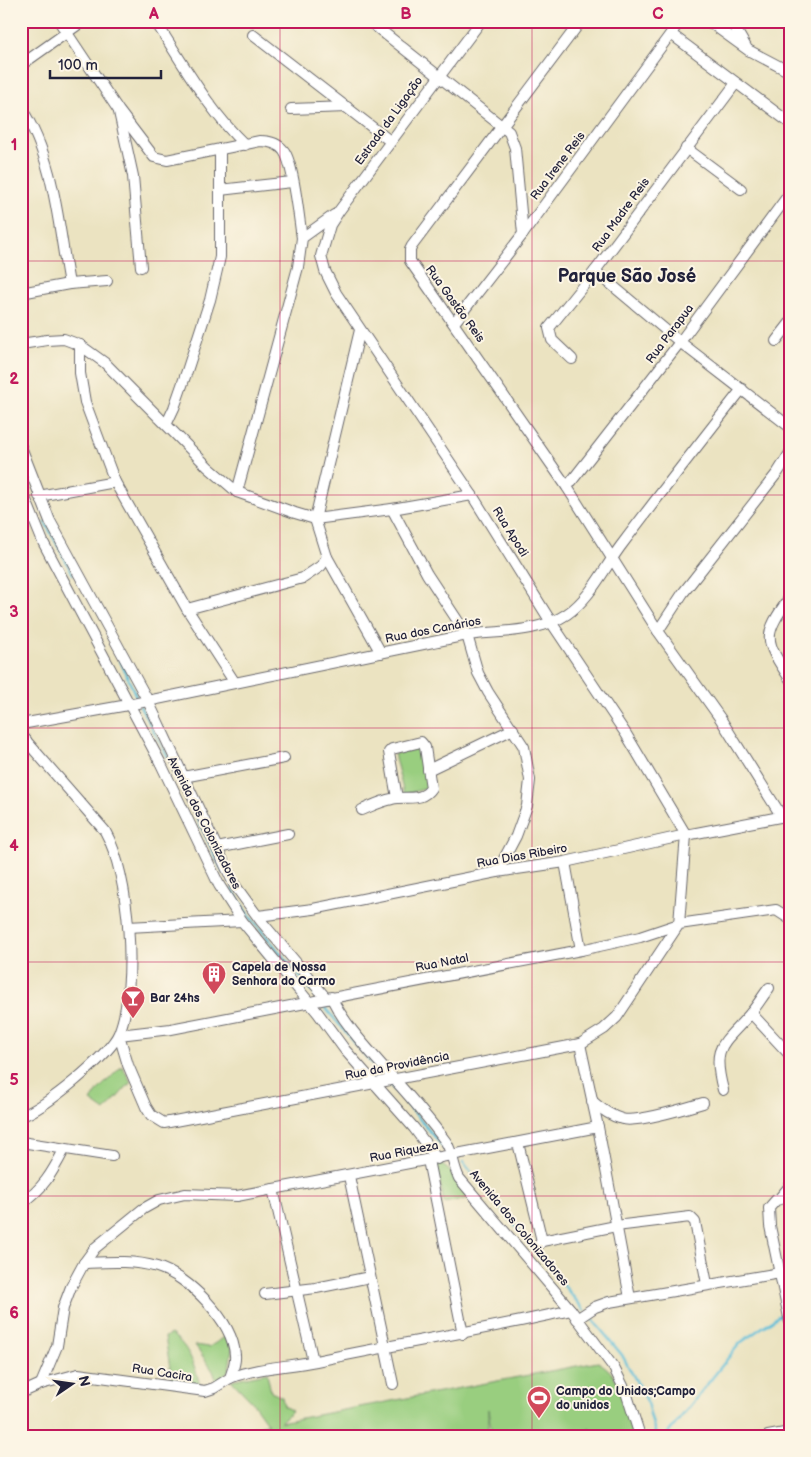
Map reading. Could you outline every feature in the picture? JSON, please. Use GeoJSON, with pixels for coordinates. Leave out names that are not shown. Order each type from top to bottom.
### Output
{"type":"FeatureCollection","features":[{"type":"Feature","properties":{"kind":"street"},"geometry":{"type":"LineString","coordinates":[[59,21],[119,111],[154,157],[167,160],[270,141],[280,146],[289,161],[302,238],[298,267],[238,492]]}},
{"type":"Feature","properties":{"kind":"street"},"geometry":{"type":"LineString","coordinates":[[21,65],[83,21]]}},
{"type":"Feature","properties":{"kind":"street"},"geometry":{"type":"LineString","coordinates":[[155,21],[209,104],[230,131],[245,145]]}},
{"type":"Feature","properties":{"kind":"street"},"geometry":{"type":"LineString","coordinates":[[369,21],[503,125],[509,132],[515,148],[524,234]]}},
{"type":"Feature","properties":{"kind":"street","name":"Estrada da Ligação"},"geometry":{"type":"LineString","coordinates":[[324,241],[330,225],[339,211],[438,75],[480,21]]}},
{"type":"Feature","properties":{"kind":"street","name":"Rua Gastão Reis"},"geometry":{"type":"LineString","coordinates":[[581,21],[410,250],[409,256],[412,266],[454,323],[567,487],[658,631],[786,816]]}},
{"type":"Feature","properties":{"kind":"street","name":"Rua Irene Reis"},"geometry":{"type":"LineString","coordinates":[[454,323],[524,234],[680,21]]}},
{"type":"Feature","properties":{"kind":"street"},"geometry":{"type":"LineString","coordinates":[[708,21],[748,50],[790,72]]}},
{"type":"Feature","properties":{"kind":"street"},"geometry":{"type":"LineString","coordinates":[[731,21],[748,50]]}},
{"type":"Feature","properties":{"kind":"street"},"geometry":{"type":"LineString","coordinates":[[671,34],[790,123]]}},
{"type":"Feature","properties":{"kind":"street"},"geometry":{"type":"LineString","coordinates":[[253,35],[390,141]]}},
{"type":"Feature","properties":{"kind":"street","name":"Rua Madre Reis"},"geometry":{"type":"LineString","coordinates":[[572,359],[552,340],[549,328],[595,271],[736,83]]}},
{"type":"Feature","properties":{"kind":"street"},"geometry":{"type":"LineString","coordinates":[[291,109],[347,107]]}},
{"type":"Feature","properties":{"kind":"street"},"geometry":{"type":"LineString","coordinates":[[21,108],[35,129],[47,162],[69,284]]}},
{"type":"Feature","properties":{"kind":"street"},"geometry":{"type":"LineString","coordinates":[[119,111],[133,176],[141,267]]}},
{"type":"Feature","properties":{"kind":"street"},"geometry":{"type":"LineString","coordinates":[[686,148],[741,189]]}},
{"type":"Feature","properties":{"kind":"street"},"geometry":{"type":"LineString","coordinates":[[166,423],[174,408],[187,371],[210,300],[220,257],[220,149]]}},
{"type":"Feature","properties":{"kind":"street"},"geometry":{"type":"LineString","coordinates":[[220,190],[292,182]]}},
{"type":"Feature","properties":{"kind":"street","name":"Rua Parapua"},"geometry":{"type":"LineString","coordinates":[[567,487],[680,342],[790,193]]}},
{"type":"Feature","properties":{"kind":"street"},"geometry":{"type":"LineString","coordinates":[[302,238],[339,211]]}},
{"type":"Feature","properties":{"kind":"street","name":"Rua Apodi"},"geometry":{"type":"LineString","coordinates":[[324,241],[321,256],[325,271],[360,330],[472,495],[552,622],[626,734],[686,835]]}},
{"type":"Feature","properties":{"kind":"street"},"geometry":{"type":"LineString","coordinates":[[595,271],[680,342],[790,427]]}},
{"type":"Feature","properties":{"kind":"street"},"geometry":{"type":"LineString","coordinates":[[21,293],[69,284],[107,281]]}},
{"type":"Feature","properties":{"kind":"street"},"geometry":{"type":"LineString","coordinates":[[776,341],[790,322]]}},
{"type":"Feature","properties":{"kind":"street"},"geometry":{"type":"LineString","coordinates":[[360,330],[315,519],[327,557],[382,653]]}},
{"type":"Feature","properties":{"kind":"street"},"geometry":{"type":"LineString","coordinates":[[21,344],[64,339],[80,345],[104,363],[208,467],[238,492],[315,519],[392,509],[472,495]]}},
{"type":"Feature","properties":{"kind":"street"},"geometry":{"type":"LineString","coordinates":[[80,345],[80,373],[85,402],[115,482],[188,609],[235,683]]}},
{"type":"Feature","properties":{"kind":"street","name":"Rua dos Canários"},"geometry":{"type":"LineString","coordinates":[[21,724],[137,703],[467,635],[523,628],[552,622],[567,614],[577,605],[742,389]]}},
{"type":"Feature","properties":{"kind":"street","name":"Avenida dos Colonizadores"},"geometry":{"type":"LineString","coordinates":[[21,447],[39,496],[137,703],[161,764],[219,885],[242,921],[311,1001],[384,1081],[446,1142],[453,1155],[459,1178],[528,1256],[571,1310],[584,1315],[619,1376],[640,1436]]}},
{"type":"Feature","properties":{"kind":"street"},"geometry":{"type":"LineString","coordinates":[[658,631],[683,593],[778,472],[790,453]]}},
{"type":"Feature","properties":{"kind":"street"},"geometry":{"type":"LineString","coordinates":[[39,496],[115,482]]}},
{"type":"Feature","properties":{"kind":"street","name":"Avenida dos Colonizadores"},"geometry":{"type":"LineString","coordinates":[[21,488],[43,542],[67,588],[183,777],[234,884],[258,916],[327,998],[349,1028],[414,1128],[432,1160]]}},
{"type":"Feature","properties":{"kind":"street"},"geometry":{"type":"LineString","coordinates":[[392,509],[427,574],[467,635],[478,673],[497,707],[524,747],[527,756],[529,793],[516,836],[497,872]]}},
{"type":"Feature","properties":{"kind":"street"},"geometry":{"type":"LineString","coordinates":[[188,609],[304,578],[321,566],[327,557]]}},
{"type":"Feature","properties":{"kind":"street"},"geometry":{"type":"LineString","coordinates":[[790,597],[769,630],[770,644],[775,656],[790,679]]}},
{"type":"Feature","properties":{"kind":"street"},"geometry":{"type":"LineString","coordinates":[[428,770],[513,729]]}},
{"type":"Feature","properties":{"kind":"street"},"geometry":{"type":"LineString","coordinates":[[21,768],[23,738]]}},
{"type":"Feature","properties":{"kind":"street"},"geometry":{"type":"LineString","coordinates":[[21,1116],[42,1107],[72,1083],[119,1035],[125,1009],[128,927],[113,844],[105,831],[23,738]]}},
{"type":"Feature","properties":{"kind":"street"},"geometry":{"type":"LineString","coordinates":[[362,810],[397,798],[413,798],[429,792],[431,788],[425,747],[421,742],[392,749],[389,752],[397,798]]}},
{"type":"Feature","properties":{"kind":"street"},"geometry":{"type":"LineString","coordinates":[[183,777],[284,758]]}},
{"type":"Feature","properties":{"kind":"street","name":"Rua Dias Ribeiro"},"geometry":{"type":"LineString","coordinates":[[258,916],[314,909],[497,872],[565,862],[686,835],[786,816]]}},
{"type":"Feature","properties":{"kind":"street"},"geometry":{"type":"LineString","coordinates":[[217,848],[288,834]]}},
{"type":"Feature","properties":{"kind":"street"},"geometry":{"type":"LineString","coordinates":[[679,924],[686,835]]}},
{"type":"Feature","properties":{"kind":"street"},"geometry":{"type":"LineString","coordinates":[[565,862],[580,950]]}},
{"type":"Feature","properties":{"kind":"street","name":"Rua Natal"},"geometry":{"type":"LineString","coordinates":[[119,1035],[171,1029],[580,950],[640,937],[679,924],[776,910],[790,919]]}},
{"type":"Feature","properties":{"kind":"street"},"geometry":{"type":"LineString","coordinates":[[128,927],[242,921]]}},
{"type":"Feature","properties":{"kind":"street","name":"Rua da Providência"},"geometry":{"type":"LineString","coordinates":[[119,1035],[128,1065],[146,1107],[151,1116],[164,1123],[580,1044],[604,1029],[617,1017],[679,924]]}},
{"type":"Feature","properties":{"kind":"street"},"geometry":{"type":"LineString","coordinates":[[723,1090],[718,1071],[723,1042],[751,1013],[769,988]]}},
{"type":"Feature","properties":{"kind":"street"},"geometry":{"type":"LineString","coordinates":[[751,1013],[790,1055]]}},
{"type":"Feature","properties":{"kind":"street"},"geometry":{"type":"LineString","coordinates":[[580,1044],[598,1127],[630,1298]]}},
{"type":"Feature","properties":{"kind":"street"},"geometry":{"type":"LineString","coordinates":[[592,1101],[605,1111],[624,1120],[669,1112],[703,1103]]}},
{"type":"Feature","properties":{"kind":"street","name":"Rua Riqueza"},"geometry":{"type":"LineString","coordinates":[[40,1384],[57,1346],[64,1308],[84,1263],[95,1248],[121,1225],[159,1200],[186,1194],[237,1196],[598,1127]]}},
{"type":"Feature","properties":{"kind":"street"},"geometry":{"type":"LineString","coordinates":[[21,1142],[112,1156]]}},
{"type":"Feature","properties":{"kind":"street"},"geometry":{"type":"LineString","coordinates":[[518,1143],[540,1243],[616,1226],[690,1218],[695,1222],[707,1284]]}},
{"type":"Feature","properties":{"kind":"street"},"geometry":{"type":"LineString","coordinates":[[21,1204],[37,1194],[46,1183],[64,1150]]}},
{"type":"Feature","properties":{"kind":"street"},"geometry":{"type":"LineString","coordinates":[[432,1160],[464,1334]]}},
{"type":"Feature","properties":{"kind":"street"},"geometry":{"type":"LineString","coordinates":[[349,1176],[393,1384]]}},
{"type":"Feature","properties":{"kind":"street"},"geometry":{"type":"LineString","coordinates":[[790,1186],[769,1208],[770,1226],[784,1279],[790,1322]]}},
{"type":"Feature","properties":{"kind":"street"},"geometry":{"type":"LineString","coordinates":[[273,1189],[313,1361]]}},
{"type":"Feature","properties":{"kind":"street"},"geometry":{"type":"LineString","coordinates":[[779,1199],[790,1197]]}},
{"type":"Feature","properties":{"kind":"street"},"geometry":{"type":"LineString","coordinates":[[84,1263],[134,1263],[156,1267],[178,1275],[203,1297],[228,1332],[235,1356],[230,1378]]}},
{"type":"Feature","properties":{"kind":"street"},"geometry":{"type":"LineString","coordinates":[[265,1294],[296,1291],[370,1277]]}},
{"type":"Feature","properties":{"kind":"street"},"geometry":{"type":"LineString","coordinates":[[584,1315],[609,1302],[707,1284],[784,1279]]}},
{"type":"Feature","properties":{"kind":"street","name":"Rua Cacira"},"geometry":{"type":"LineString","coordinates":[[21,1393],[67,1375],[91,1374],[180,1389],[205,1391],[250,1370],[313,1361],[385,1346],[464,1334],[571,1310]]}},
{"type":"Feature","properties":{"kind":"street"},"geometry":{"type":"LineString","coordinates":[[21,1430],[24,1436]]}},
{"type":"Feature","properties":{"kind":"street"},"geometry":{"type":"LineString","coordinates":[[768,1436],[790,1432]]}},
{"type":"Feature","properties":{"kind":"green space"},"geometry":{"type":"Polygon","coordinates":[[[419,747],[429,788],[404,794],[394,754],[419,747]]]}},
{"type":"Feature","properties":{"kind":"green space"},"geometry":{"type":"Polygon","coordinates":[[[122,1066],[131,1082],[105,1111],[91,1101],[99,1089],[122,1066]]]}},
{"type":"Feature","properties":{"kind":"green space"},"geometry":{"type":"Polygon","coordinates":[[[440,1163],[451,1172],[471,1198],[444,1203],[436,1164],[440,1163]]]}},
{"type":"Feature","properties":{"kind":"green space"},"geometry":{"type":"Polygon","coordinates":[[[171,1334],[178,1339],[187,1351],[194,1365],[201,1388],[173,1386],[165,1337],[171,1334]]]}},
{"type":"Feature","properties":{"kind":"green space"},"geometry":{"type":"Polygon","coordinates":[[[225,1337],[232,1348],[229,1370],[217,1382],[213,1371],[195,1345],[209,1347],[225,1337]]]}},
{"type":"Feature","properties":{"kind":"green space"},"geometry":{"type":"Polygon","coordinates":[[[598,1362],[613,1375],[619,1384],[635,1436],[592,1436],[589,1427],[590,1436],[492,1436],[488,1409],[488,1436],[208,1436],[268,1424],[253,1403],[231,1380],[267,1373],[271,1392],[282,1397],[284,1406],[292,1411],[280,1422],[598,1362]]]}},
{"type":"Feature","properties":{"kind":"waterway"},"geometry":{"type":"LineString","coordinates":[[45,522],[73,574]]}},
{"type":"Feature","properties":{"kind":"waterway"},"geometry":{"type":"LineString","coordinates":[[120,660],[138,701]]}},
{"type":"Feature","properties":{"kind":"waterway"},"geometry":{"type":"LineString","coordinates":[[140,706],[174,768],[223,873]]}},
{"type":"Feature","properties":{"kind":"waterway"},"geometry":{"type":"LineString","coordinates":[[232,889],[246,912],[318,998]]}},
{"type":"Feature","properties":{"kind":"waterway"},"geometry":{"type":"LineString","coordinates":[[321,1003],[385,1079]]}},
{"type":"Feature","properties":{"kind":"waterway"},"geometry":{"type":"LineString","coordinates":[[389,1083],[444,1148]]}},
{"type":"Feature","properties":{"kind":"waterway"},"geometry":{"type":"LineString","coordinates":[[463,1162],[584,1310]]}},
{"type":"Feature","properties":{"kind":"waterway"},"geometry":{"type":"LineString","coordinates":[[666,1436],[740,1343],[784,1312]]}},
{"type":"Feature","properties":{"kind":"waterway"},"geometry":{"type":"LineString","coordinates":[[588,1314],[622,1355],[646,1399],[656,1436]]}},
{"type":"Feature","properties":{"kind":"place","name":"Capela de Nossa Senhora do Carmo"},"geometry":{"type":"Point","coordinates":[214,995]}},
{"type":"Feature","properties":{"kind":"place","name":"Bar 24hs"},"geometry":{"type":"Point","coordinates":[133,1019]}},
{"type":"Feature","properties":{"kind":"place","name":"Campo do Unidos;Campo do unidos"},"geometry":{"type":"Point","coordinates":[539,1419]}},
{"type":"Feature","properties":{"kind":"district","name":"Parque São José"},"geometry":{"type":"Point","coordinates":[627,276]}}]}
